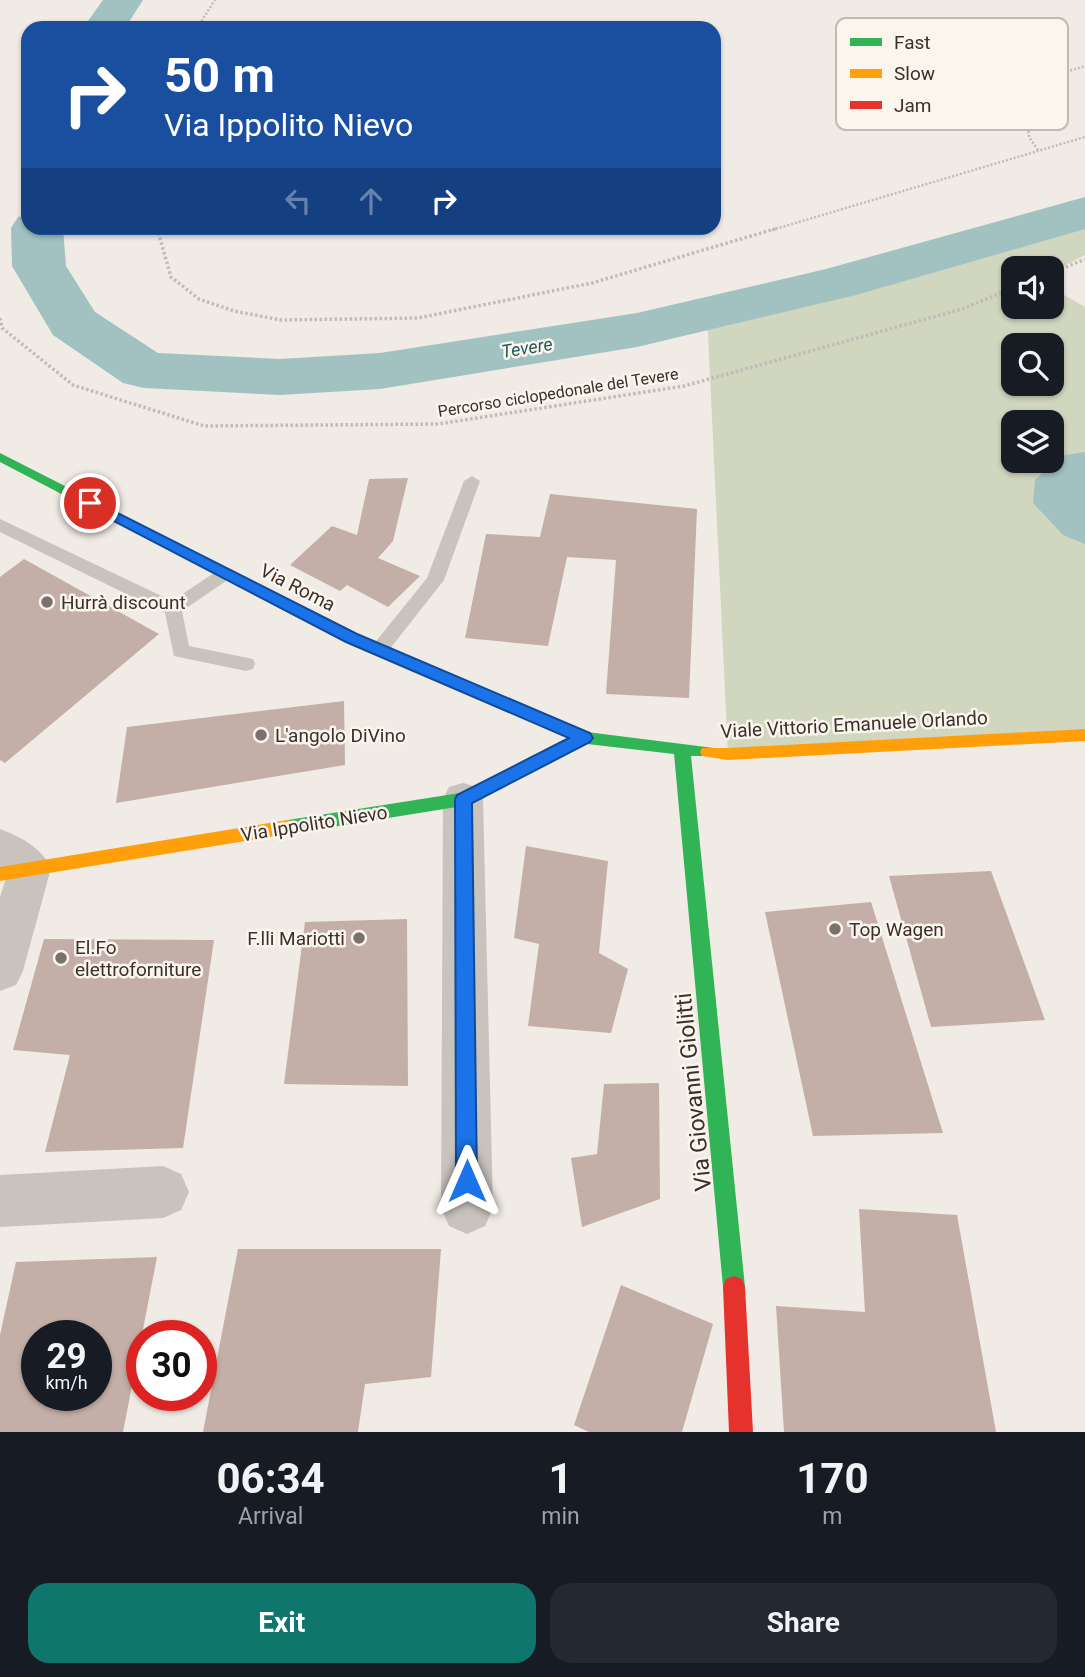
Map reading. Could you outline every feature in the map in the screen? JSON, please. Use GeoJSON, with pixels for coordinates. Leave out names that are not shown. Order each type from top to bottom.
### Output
{"type":"FeatureCollection","features":[{"type":"Feature","properties":{"kind":"main road","name":"Via Roma"},"geometry":{"type":"LineString","coordinates":[[0,457],[379,650],[585,738]]}},
{"type":"Feature","properties":{"kind":"main road","name":"Viale Vittorio Emanuele Orlando"},"geometry":{"type":"LineString","coordinates":[[585,738],[728,754],[1085,735]]}},
{"type":"Feature","properties":{"kind":"main road","name":"Via Ippolito Nievo"},"geometry":{"type":"LineString","coordinates":[[10,863],[463,799],[585,738]]}},
{"type":"Feature","properties":{"kind":"main road","name":"Via Giovanni Giolitti"},"geometry":{"type":"LineString","coordinates":[[682,749],[733,1273],[741,1432]]}},
{"type":"Feature","properties":{"kind":"street"},"geometry":{"type":"LineString","coordinates":[[463,799],[467,1208]]}},
{"type":"Feature","properties":{"kind":"street","name":"Via Ippolito Nievo"},"geometry":{"type":"LineString","coordinates":[[0,971],[10,863]]}},
{"type":"Feature","properties":{"kind":"street"},"geometry":{"type":"LineString","coordinates":[[0,1201],[163,1192]]}},
{"type":"Feature","properties":{"kind":"lane"},"geometry":{"type":"LineString","coordinates":[[379,650],[435,580],[471,481]]}},
{"type":"Feature","properties":{"kind":"lane"},"geometry":{"type":"LineString","coordinates":[[0,525],[173,609]]}},
{"type":"Feature","properties":{"kind":"lane"},"geometry":{"type":"LineString","coordinates":[[173,609],[226,573]]}},
{"type":"Feature","properties":{"kind":"lane"},"geometry":{"type":"LineString","coordinates":[[173,609],[181,651],[246,664]]}},
{"type":"Feature","properties":{"kind":"path"},"geometry":{"type":"LineString","coordinates":[[202,21],[215,0]]}},
{"type":"Feature","properties":{"kind":"path"},"geometry":{"type":"LineString","coordinates":[[1029,130],[1030,137],[1038,150]]}},
{"type":"Feature","properties":{"kind":"path"},"geometry":{"type":"LineString","coordinates":[[158,235],[171,276],[199,299],[234,311],[281,320],[418,318],[592,283],[1085,137]]}},
{"type":"Feature","properties":{"kind":"path"},"geometry":{"type":"LineString","coordinates":[[1064,267],[1085,259]]}},
{"type":"Feature","properties":{"kind":"path","name":"Percorso ciclopedonale del Tevere"},"geometry":{"type":"LineString","coordinates":[[0,318],[2,328],[73,385],[204,426],[438,424],[684,386],[962,309],[1001,293]]}},
{"type":"Feature","properties":{"kind":"green space"},"geometry":{"type":"Polygon","coordinates":[[[1085,212],[1085,255],[1064,266],[1064,256],[1001,256],[1001,319],[1064,319],[1064,295],[1085,307],[1085,735],[728,754],[707,313],[991,240],[1085,212]]]}},
{"type":"Feature","properties":{"kind":"water"},"geometry":{"type":"Polygon","coordinates":[[[1085,452],[1085,544],[1063,535],[1033,503],[1035,480],[1042,473],[1064,473],[1064,455],[1085,452]]]}},
{"type":"Feature","properties":{"kind":"building"},"geometry":{"type":"Polygon","coordinates":[[[408,478],[393,541],[378,558],[420,576],[388,607],[347,585],[340,591],[290,565],[332,526],[357,535],[369,479],[408,478]]]}},
{"type":"Feature","properties":{"kind":"building"},"geometry":{"type":"Polygon","coordinates":[[[550,494],[697,509],[689,698],[606,694],[616,560],[567,557],[548,646],[465,638],[486,534],[540,537],[550,494]]]}},
{"type":"Feature","properties":{"kind":"building"},"geometry":{"type":"Polygon","coordinates":[[[24,559],[159,634],[5,763],[0,760],[0,577],[24,559]]]}},
{"type":"Feature","properties":{"kind":"building"},"geometry":{"type":"Polygon","coordinates":[[[344,701],[345,765],[116,803],[127,727],[344,701]]]}},
{"type":"Feature","properties":{"kind":"building"},"geometry":{"type":"Polygon","coordinates":[[[526,846],[608,861],[599,953],[628,969],[611,1033],[528,1026],[539,944],[514,938],[526,846]]]}},
{"type":"Feature","properties":{"kind":"building"},"geometry":{"type":"Polygon","coordinates":[[[991,871],[1045,1020],[931,1027],[889,876],[991,871]]]}},
{"type":"Feature","properties":{"kind":"building"},"geometry":{"type":"Polygon","coordinates":[[[871,902],[943,1133],[813,1136],[765,912],[871,902]]]}},
{"type":"Feature","properties":{"kind":"building"},"geometry":{"type":"Polygon","coordinates":[[[407,919],[408,1086],[284,1084],[305,922],[407,919]]]}},
{"type":"Feature","properties":{"kind":"building"},"geometry":{"type":"Polygon","coordinates":[[[44,939],[214,940],[183,1148],[45,1152],[70,1055],[13,1050],[44,939]]]}},
{"type":"Feature","properties":{"kind":"building"},"geometry":{"type":"Polygon","coordinates":[[[659,1083],[660,1199],[582,1227],[571,1158],[597,1154],[604,1084],[659,1083]]]}},
{"type":"Feature","properties":{"kind":"building"},"geometry":{"type":"Polygon","coordinates":[[[859,1209],[957,1215],[996,1432],[784,1432],[776,1306],[865,1312],[859,1209]]]}},
{"type":"Feature","properties":{"kind":"building"},"geometry":{"type":"Polygon","coordinates":[[[238,1249],[441,1249],[431,1377],[365,1384],[358,1432],[203,1432],[207,1411],[217,1411],[217,1359],[238,1249]]]}},
{"type":"Feature","properties":{"kind":"building"},"geometry":{"type":"Polygon","coordinates":[[[157,1257],[145,1320],[126,1320],[127,1411],[123,1432],[0,1432],[0,1335],[16,1262],[157,1257]]]}},
{"type":"Feature","properties":{"kind":"building"},"geometry":{"type":"Polygon","coordinates":[[[621,1285],[713,1324],[682,1432],[589,1432],[574,1425],[621,1285]]]}},
{"type":"Feature","properties":{"kind":"waterway","name":"Tevere"},"geometry":{"type":"LineString","coordinates":[[109,21],[123,0]]}},
{"type":"Feature","properties":{"kind":"waterway","name":"Tevere"},"geometry":{"type":"LineString","coordinates":[[37,235],[39,266],[73,323],[144,370],[280,377],[380,371],[637,330],[836,283],[995,240],[1085,212]]}},
{"type":"Feature","properties":{"kind":"traffic: fast"},"geometry":{"type":"LineString","coordinates":[[0,457],[351,638],[585,738],[708,752]]}},
{"type":"Feature","properties":{"kind":"traffic: fast"},"geometry":{"type":"LineString","coordinates":[[288,827],[463,799],[585,738]]}},
{"type":"Feature","properties":{"kind":"traffic: fast"},"geometry":{"type":"LineString","coordinates":[[682,749],[734,1287]]}},
{"type":"Feature","properties":{"kind":"traffic: slow"},"geometry":{"type":"LineString","coordinates":[[708,752],[728,754],[1085,735]]}},
{"type":"Feature","properties":{"kind":"traffic: slow"},"geometry":{"type":"LineString","coordinates":[[0,874],[288,827]]}},
{"type":"Feature","properties":{"kind":"traffic: jam"},"geometry":{"type":"LineString","coordinates":[[734,1287],[741,1432]]}},
{"type":"Feature","properties":{"kind":"place","name":"Hurrà discount"},"geometry":{"type":"Point","coordinates":[47,602]}},
{"type":"Feature","properties":{"kind":"place","name":"L'angolo DiVino"},"geometry":{"type":"Point","coordinates":[261,735]}},
{"type":"Feature","properties":{"kind":"place","name":"Top Wagen"},"geometry":{"type":"Point","coordinates":[835,929]}},
{"type":"Feature","properties":{"kind":"place","name":"F.lli Mariotti"},"geometry":{"type":"Point","coordinates":[359,938]}},
{"type":"Feature","properties":{"kind":"place","name":"El.Fo elettroforniture"},"geometry":{"type":"Point","coordinates":[61,958]}},
{"type":"Feature","properties":{"kind":"route"},"geometry":{"type":"LineString","coordinates":[[90,503],[351,638],[585,738],[463,799],[467,1181]]}}]}
